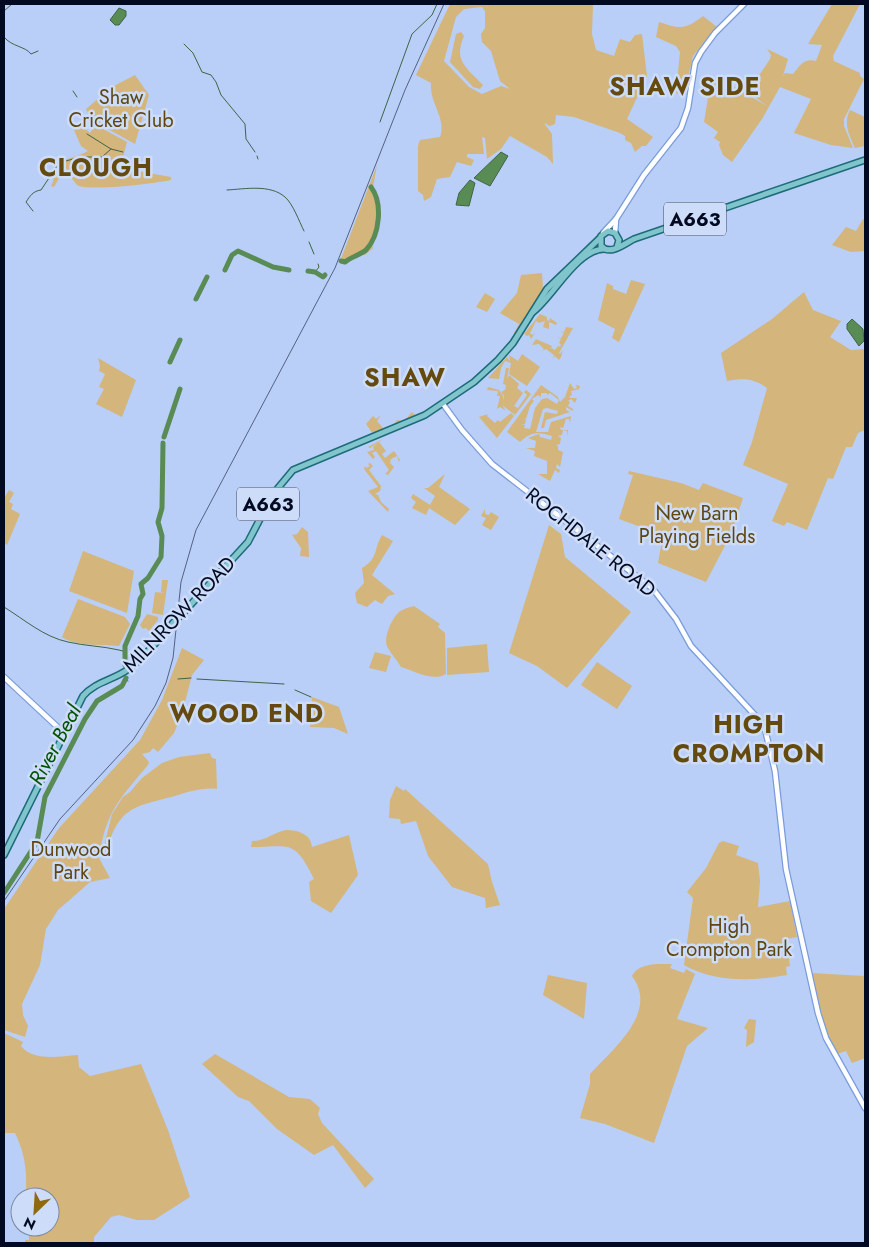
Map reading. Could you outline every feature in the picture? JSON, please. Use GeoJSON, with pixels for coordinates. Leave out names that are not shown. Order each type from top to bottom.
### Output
{"type":"FeatureCollection","features":[{"type":"Feature","properties":{"kind":"main road"},"geometry":{"type":"LineString","coordinates":[[604,250],[600,245],[601,236],[616,219],[644,175],[681,128],[688,108],[697,58],[715,34],[744,4]]}},
{"type":"Feature","properties":{"kind":"main road","name":"A663"},"geometry":{"type":"LineString","coordinates":[[532,313],[593,252],[610,251],[634,239],[865,160]]}},
{"type":"Feature","properties":{"kind":"main road"},"geometry":{"type":"LineString","coordinates":[[616,219],[616,234],[619,240],[617,247]]}},
{"type":"Feature","properties":{"kind":"main road","name":"A663"},"geometry":{"type":"LineString","coordinates":[[443,404],[481,377],[498,360],[518,337],[547,289],[601,236],[608,231],[624,240],[634,239]]}},
{"type":"Feature","properties":{"kind":"main road","name":"MILNROW ROAD"},"geometry":{"type":"LineString","coordinates":[[4,855],[87,692],[134,665],[183,613],[248,542],[273,494],[293,470],[425,415],[443,404]]}},
{"type":"Feature","properties":{"kind":"main road","name":"ROCHDALE ROAD"},"geometry":{"type":"LineString","coordinates":[[443,404],[466,435],[492,464],[653,589],[671,612],[696,652],[764,724],[775,771],[786,869],[818,1013],[826,1038],[865,1108]]}},
{"type":"Feature","properties":{"kind":"main road"},"geometry":{"type":"LineString","coordinates":[[4,677],[65,734]]}},
{"type":"Feature","properties":{"kind":"green space"},"geometry":{"type":"Polygon","coordinates":[[[450,4],[593,4],[592,34],[596,50],[614,56],[620,39],[630,42],[635,35],[642,34],[647,76],[627,119],[653,137],[646,146],[642,146],[635,152],[631,143],[625,140],[625,136],[620,133],[574,117],[556,115],[555,124],[550,126],[544,123],[552,134],[553,164],[547,157],[510,136],[501,149],[487,159],[485,138],[482,137],[484,154],[467,154],[467,157],[474,160],[471,166],[457,162],[450,177],[437,179],[431,197],[424,201],[423,195],[418,191],[418,146],[420,140],[440,137],[442,130],[440,117],[431,90],[431,83],[416,75],[450,4]],[[482,7],[464,9],[456,17],[444,61],[469,87],[482,94],[501,86],[510,89],[500,81],[491,51],[482,42],[481,34],[485,28],[485,11],[482,7]]]}},
{"type":"Feature","properties":{"kind":"green space"},"geometry":{"type":"Polygon","coordinates":[[[832,4],[860,4],[833,56],[834,61],[860,73],[860,76],[864,79],[844,119],[844,126],[853,148],[831,145],[794,133],[811,99],[780,87],[762,119],[732,162],[723,155],[719,145],[720,142],[714,138],[718,132],[704,122],[711,79],[733,86],[767,106],[748,92],[770,59],[771,55],[767,49],[788,59],[783,76],[785,73],[793,74],[806,61],[816,61],[822,45],[808,44],[832,4]]]}},
{"type":"Feature","properties":{"kind":"green space"},"geometry":{"type":"Polygon","coordinates":[[[703,16],[717,27],[693,56],[684,95],[676,93],[680,52],[676,46],[656,37],[659,22],[682,27],[691,24],[703,16]]]}},
{"type":"Feature","properties":{"kind":"green space"},"geometry":{"type":"Polygon","coordinates":[[[461,32],[464,36],[460,52],[463,64],[483,85],[480,89],[473,87],[450,62],[456,34],[461,32]]]}},
{"type":"Feature","properties":{"kind":"green space","name":"Shaw Cricket Club"},"geometry":{"type":"Polygon","coordinates":[[[135,75],[149,95],[135,144],[92,120],[86,109],[112,87],[135,75]]]}},
{"type":"Feature","properties":{"kind":"green space"},"geometry":{"type":"Polygon","coordinates":[[[850,110],[865,117],[865,146],[855,148],[847,124],[850,110]]]}},
{"type":"Feature","properties":{"kind":"green space"},"geometry":{"type":"Polygon","coordinates":[[[96,125],[127,142],[120,168],[171,177],[171,180],[95,188],[77,185],[68,174],[62,173],[54,187],[51,186],[54,179],[49,175],[59,164],[88,151],[81,146],[74,130],[82,126],[90,133],[96,125]]]}},
{"type":"Feature","properties":{"kind":"green space"},"geometry":{"type":"Polygon","coordinates":[[[377,165],[373,187],[377,200],[378,215],[372,239],[373,248],[365,255],[361,252],[347,261],[341,259],[377,165]]]}},
{"type":"Feature","properties":{"kind":"green space"},"geometry":{"type":"Polygon","coordinates":[[[863,219],[865,220],[865,251],[851,252],[832,245],[846,227],[856,231],[863,219]]]}},
{"type":"Feature","properties":{"kind":"green space"},"geometry":{"type":"Polygon","coordinates":[[[542,273],[543,289],[515,334],[519,324],[500,313],[517,293],[521,275],[542,273]]]}},
{"type":"Feature","properties":{"kind":"green space"},"geometry":{"type":"Polygon","coordinates":[[[631,280],[645,284],[619,342],[612,338],[615,329],[598,320],[607,283],[613,286],[613,289],[626,294],[631,280]]]}},
{"type":"Feature","properties":{"kind":"green space"},"geometry":{"type":"Polygon","coordinates":[[[804,292],[813,310],[841,321],[830,337],[851,350],[865,349],[865,430],[858,433],[852,447],[846,447],[833,479],[828,478],[807,530],[787,522],[784,526],[772,521],[788,484],[743,465],[752,442],[767,388],[757,382],[748,380],[727,381],[721,353],[772,319],[804,292]]]}},
{"type":"Feature","properties":{"kind":"green space"},"geometry":{"type":"Polygon","coordinates":[[[485,293],[495,299],[487,312],[476,307],[485,293]]]}},
{"type":"Feature","properties":{"kind":"green space"},"geometry":{"type":"Polygon","coordinates":[[[540,314],[547,317],[547,320],[549,321],[550,318],[557,323],[556,325],[549,322],[549,329],[543,327],[545,321],[539,323],[536,321],[530,333],[532,335],[535,333],[531,339],[529,335],[524,334],[540,314]]]}},
{"type":"Feature","properties":{"kind":"green space"},"geometry":{"type":"Polygon","coordinates":[[[566,327],[573,328],[559,353],[563,350],[559,360],[555,356],[553,359],[554,355],[546,349],[542,351],[544,349],[539,344],[532,345],[536,339],[552,346],[551,348],[555,350],[558,346],[561,347],[560,345],[562,345],[559,343],[561,339],[557,337],[561,338],[564,333],[560,331],[564,332],[566,327]]]}},
{"type":"Feature","properties":{"kind":"green space"},"geometry":{"type":"Polygon","coordinates":[[[522,354],[540,367],[527,386],[509,374],[511,363],[505,361],[501,368],[499,379],[488,378],[507,357],[510,361],[509,355],[518,361],[522,354]]]}},
{"type":"Feature","properties":{"kind":"green space"},"geometry":{"type":"Polygon","coordinates":[[[98,358],[136,380],[122,417],[96,404],[104,389],[99,387],[105,374],[99,371],[98,358]]]}},
{"type":"Feature","properties":{"kind":"green space"},"geometry":{"type":"Polygon","coordinates":[[[506,368],[509,368],[507,379],[509,375],[519,384],[517,388],[523,393],[514,406],[518,408],[527,395],[524,392],[526,390],[531,394],[515,415],[502,405],[506,411],[500,407],[497,409],[500,396],[497,396],[498,391],[487,390],[488,387],[499,390],[503,396],[503,401],[504,396],[501,392],[505,390],[506,385],[503,384],[506,368]]]}},
{"type":"Feature","properties":{"kind":"green space"},"geometry":{"type":"Polygon","coordinates":[[[570,383],[574,389],[577,388],[576,385],[580,386],[579,389],[571,391],[572,396],[570,395],[570,398],[577,398],[575,403],[571,399],[568,401],[570,402],[568,406],[573,411],[566,407],[566,410],[570,412],[546,420],[544,428],[541,428],[545,412],[557,414],[558,411],[547,408],[543,409],[536,432],[548,432],[551,422],[571,416],[570,423],[569,419],[566,419],[563,428],[560,427],[563,430],[562,435],[558,436],[561,438],[560,444],[556,445],[558,450],[563,452],[560,467],[557,464],[556,468],[560,470],[559,473],[555,470],[550,481],[538,474],[547,474],[547,461],[534,456],[535,451],[526,448],[535,448],[536,441],[528,438],[539,434],[540,437],[551,440],[552,436],[535,433],[520,442],[507,432],[541,385],[558,397],[560,402],[565,397],[570,383]],[[541,393],[541,397],[538,395],[532,399],[534,401],[530,406],[526,419],[524,418],[526,420],[525,424],[521,424],[525,425],[524,428],[530,429],[535,408],[542,399],[547,398],[557,404],[559,400],[550,393],[547,395],[547,393],[541,393]]]}},
{"type":"Feature","properties":{"kind":"green space"},"geometry":{"type":"Polygon","coordinates":[[[434,405],[421,415],[354,442],[373,434],[366,424],[373,416],[376,419],[381,415],[377,421],[384,429],[393,426],[397,420],[404,421],[412,412],[416,416],[434,405]]]}},
{"type":"Feature","properties":{"kind":"green space"},"geometry":{"type":"Polygon","coordinates":[[[511,413],[514,416],[497,438],[479,417],[488,414],[487,416],[495,423],[498,420],[500,422],[511,413]]]}},
{"type":"Feature","properties":{"kind":"green space"},"geometry":{"type":"Polygon","coordinates":[[[379,442],[386,451],[382,454],[385,458],[394,451],[400,460],[399,462],[397,456],[391,459],[390,463],[394,467],[388,475],[385,474],[389,470],[376,451],[372,453],[375,457],[373,459],[367,452],[374,450],[373,447],[379,442]]]}},
{"type":"Feature","properties":{"kind":"green space"},"geometry":{"type":"Polygon","coordinates":[[[370,463],[373,466],[369,470],[381,486],[380,491],[375,494],[378,495],[381,502],[389,509],[388,512],[368,491],[378,487],[364,469],[365,466],[366,468],[370,466],[368,464],[370,463]]]}},
{"type":"Feature","properties":{"kind":"green space","name":"New Barn Playing Fields"},"geometry":{"type":"Polygon","coordinates":[[[629,471],[681,483],[699,490],[703,483],[743,498],[731,534],[706,582],[658,563],[663,535],[619,519],[633,475],[628,474],[629,471]]]}},
{"type":"Feature","properties":{"kind":"green space"},"geometry":{"type":"Polygon","coordinates":[[[445,474],[439,487],[470,509],[455,525],[429,508],[426,515],[412,508],[416,502],[411,498],[413,494],[430,505],[435,496],[424,488],[428,488],[445,474]]]}},
{"type":"Feature","properties":{"kind":"green space"},"geometry":{"type":"Polygon","coordinates":[[[9,490],[14,493],[9,502],[13,504],[11,509],[20,514],[7,545],[4,543],[4,498],[9,490]]]}},
{"type":"Feature","properties":{"kind":"green space"},"geometry":{"type":"Polygon","coordinates":[[[485,509],[485,514],[489,515],[491,512],[499,517],[491,530],[482,525],[486,518],[481,516],[485,509]]]}},
{"type":"Feature","properties":{"kind":"green space"},"geometry":{"type":"Polygon","coordinates":[[[549,525],[561,534],[565,557],[631,612],[567,688],[537,666],[509,653],[549,525]]]}},
{"type":"Feature","properties":{"kind":"green space"},"geometry":{"type":"Polygon","coordinates":[[[302,527],[308,532],[309,557],[300,556],[301,548],[292,535],[297,534],[302,527]]]}},
{"type":"Feature","properties":{"kind":"green space"},"geometry":{"type":"Polygon","coordinates":[[[382,535],[393,541],[372,575],[395,594],[388,596],[382,604],[375,600],[367,607],[357,603],[355,593],[364,583],[362,568],[371,561],[382,535]]]}},
{"type":"Feature","properties":{"kind":"green space"},"geometry":{"type":"Polygon","coordinates":[[[83,551],[134,571],[127,613],[69,591],[83,551]]]}},
{"type":"Feature","properties":{"kind":"green space"},"geometry":{"type":"Polygon","coordinates":[[[162,580],[168,580],[163,615],[152,613],[155,592],[164,593],[161,592],[162,580]]]}},
{"type":"Feature","properties":{"kind":"green space"},"geometry":{"type":"Polygon","coordinates":[[[78,599],[125,617],[130,624],[119,646],[82,644],[62,637],[78,599]]]}},
{"type":"Feature","properties":{"kind":"green space"},"geometry":{"type":"Polygon","coordinates":[[[414,606],[440,624],[438,627],[445,633],[446,674],[435,677],[401,667],[386,644],[387,634],[393,619],[401,611],[414,606]]]}},
{"type":"Feature","properties":{"kind":"green space"},"geometry":{"type":"Polygon","coordinates":[[[147,614],[158,617],[158,620],[149,631],[146,628],[143,629],[140,625],[147,614]]]}},
{"type":"Feature","properties":{"kind":"green space"},"geometry":{"type":"Polygon","coordinates":[[[487,644],[489,672],[447,675],[447,648],[487,644]]]}},
{"type":"Feature","properties":{"kind":"green space","name":"Dunwood Park"},"geometry":{"type":"Polygon","coordinates":[[[182,648],[204,660],[192,675],[182,714],[174,733],[158,752],[153,748],[150,752],[142,754],[149,762],[148,765],[122,797],[110,817],[99,858],[110,878],[90,882],[58,910],[46,929],[40,965],[22,1004],[23,1015],[28,1026],[25,1037],[4,1030],[4,909],[59,828],[140,740],[162,700],[182,648]]]}},
{"type":"Feature","properties":{"kind":"green space"},"geometry":{"type":"Polygon","coordinates":[[[375,652],[391,656],[386,672],[369,668],[375,652]]]}},
{"type":"Feature","properties":{"kind":"green space"},"geometry":{"type":"Polygon","coordinates":[[[597,662],[632,686],[617,709],[581,685],[597,662]]]}},
{"type":"Feature","properties":{"kind":"green space"},"geometry":{"type":"Polygon","coordinates":[[[312,697],[339,707],[348,734],[334,728],[310,727],[312,697]]]}},
{"type":"Feature","properties":{"kind":"green space"},"geometry":{"type":"Polygon","coordinates":[[[210,753],[212,758],[216,759],[217,789],[190,792],[137,807],[128,812],[115,828],[104,856],[102,854],[112,814],[123,797],[142,778],[162,763],[179,757],[210,753]]]}},
{"type":"Feature","properties":{"kind":"green space"},"geometry":{"type":"Polygon","coordinates":[[[396,786],[404,791],[405,789],[488,864],[500,905],[486,908],[485,898],[452,887],[428,856],[416,821],[401,824],[400,819],[389,818],[390,800],[396,786]]]}},
{"type":"Feature","properties":{"kind":"green space"},"geometry":{"type":"Polygon","coordinates":[[[286,830],[303,834],[309,839],[312,847],[349,835],[358,875],[331,913],[311,901],[309,882],[314,879],[296,851],[283,846],[251,847],[252,841],[261,840],[286,830]]]}},
{"type":"Feature","properties":{"kind":"green space","name":"High Crompton Park"},"geometry":{"type":"Polygon","coordinates":[[[723,841],[739,846],[736,855],[758,863],[760,881],[758,907],[790,901],[797,937],[786,939],[790,966],[786,967],[787,975],[747,979],[721,978],[696,971],[684,965],[693,898],[687,892],[706,868],[719,843],[723,841]]]}},
{"type":"Feature","properties":{"kind":"green space"},"geometry":{"type":"Polygon","coordinates":[[[672,964],[670,968],[684,973],[686,969],[695,974],[677,1019],[708,1028],[687,1046],[654,1143],[605,1124],[580,1118],[590,1084],[590,1074],[621,1041],[637,1016],[640,1003],[639,989],[632,976],[635,971],[644,966],[672,964]]]}},
{"type":"Feature","properties":{"kind":"green space"},"geometry":{"type":"Polygon","coordinates":[[[811,973],[865,976],[865,1058],[852,1063],[846,1051],[837,1054],[825,1027],[811,973]]]}},
{"type":"Feature","properties":{"kind":"green space"},"geometry":{"type":"Polygon","coordinates":[[[548,975],[587,983],[584,1019],[543,995],[548,975]]]}},
{"type":"Feature","properties":{"kind":"green space"},"geometry":{"type":"Polygon","coordinates":[[[749,1019],[756,1020],[754,1042],[746,1047],[747,1030],[744,1028],[749,1019]]]}},
{"type":"Feature","properties":{"kind":"green space"},"geometry":{"type":"Polygon","coordinates":[[[4,1033],[23,1042],[21,1046],[33,1054],[48,1057],[78,1055],[79,1067],[90,1076],[141,1064],[168,1130],[190,1197],[154,1220],[137,1220],[119,1215],[111,1217],[94,1237],[94,1243],[25,1243],[25,1240],[29,1240],[29,1237],[60,1237],[60,1187],[26,1187],[26,1172],[22,1149],[15,1133],[4,1133],[4,1033]]]}},
{"type":"Feature","properties":{"kind":"green space"},"geometry":{"type":"Polygon","coordinates":[[[215,1054],[289,1097],[310,1099],[320,1108],[318,1114],[322,1123],[374,1179],[365,1188],[333,1145],[314,1155],[277,1129],[249,1101],[238,1097],[202,1064],[215,1054]]]}},
{"type":"Feature","properties":{"kind":"shaded area"},"geometry":{"type":"Polygon","coordinates":[[[119,8],[126,11],[126,16],[119,25],[115,25],[110,20],[119,8]]]}},
{"type":"Feature","properties":{"kind":"shaded area"},"geometry":{"type":"Polygon","coordinates":[[[501,152],[508,156],[490,186],[474,178],[501,152]]]}},
{"type":"Feature","properties":{"kind":"shaded area"},"geometry":{"type":"Polygon","coordinates":[[[470,180],[475,183],[469,206],[456,205],[459,193],[470,180]]]}},
{"type":"Feature","properties":{"kind":"shaded area"},"geometry":{"type":"Polygon","coordinates":[[[852,319],[863,329],[864,341],[859,346],[847,329],[847,324],[852,319]]]}},
{"type":"Feature","properties":{"kind":"waterway"},"geometry":{"type":"LineString","coordinates":[[4,11],[12,4]]}},
{"type":"Feature","properties":{"kind":"waterway","name":"River Beal"},"geometry":{"type":"LineString","coordinates":[[380,122],[412,34],[432,15],[437,4]]}},
{"type":"Feature","properties":{"kind":"waterway"},"geometry":{"type":"LineString","coordinates":[[4,37],[31,54],[38,51]]}},
{"type":"Feature","properties":{"kind":"waterway"},"geometry":{"type":"LineString","coordinates":[[184,44],[193,53],[202,72],[211,75],[221,95],[245,124],[246,139],[255,152]]}},
{"type":"Feature","properties":{"kind":"waterway"},"geometry":{"type":"LineString","coordinates":[[73,91],[77,97]]}},
{"type":"Feature","properties":{"kind":"waterway"},"geometry":{"type":"LineString","coordinates":[[87,134],[111,149],[123,152]]}},
{"type":"Feature","properties":{"kind":"waterway"},"geometry":{"type":"LineString","coordinates":[[33,211],[26,202],[30,196],[41,190],[59,163],[80,157],[102,157],[111,149]]}},
{"type":"Feature","properties":{"kind":"waterway","name":"River Beal"},"geometry":{"type":"LineString","coordinates":[[341,261],[345,262],[361,253],[371,244],[378,219],[377,201],[371,187]]}},
{"type":"Feature","properties":{"kind":"waterway"},"geometry":{"type":"LineString","coordinates":[[227,190],[257,188],[279,193],[291,204],[304,231]]}},
{"type":"Feature","properties":{"kind":"waterway"},"geometry":{"type":"LineString","coordinates":[[309,242],[314,254]]}},
{"type":"Feature","properties":{"kind":"waterway","name":"River Beal"},"geometry":{"type":"LineString","coordinates":[[225,270],[232,255],[238,251],[273,267],[289,270]]}},
{"type":"Feature","properties":{"kind":"waterway"},"geometry":{"type":"LineString","coordinates":[[315,272],[319,267],[318,264]]}},
{"type":"Feature","properties":{"kind":"waterway","name":"River Beal"},"geometry":{"type":"LineString","coordinates":[[308,271],[315,272],[323,277],[325,275]]}},
{"type":"Feature","properties":{"kind":"waterway","name":"River Beal"},"geometry":{"type":"LineString","coordinates":[[196,299],[207,277]]}},
{"type":"Feature","properties":{"kind":"waterway","name":"River Beal"},"geometry":{"type":"LineString","coordinates":[[170,362],[180,340]]}},
{"type":"Feature","properties":{"kind":"waterway","name":"River Beal"},"geometry":{"type":"LineString","coordinates":[[164,437],[180,389]]}},
{"type":"Feature","properties":{"kind":"waterway","name":"River Beal"},"geometry":{"type":"LineString","coordinates":[[125,665],[125,646],[138,616],[140,599],[143,594],[141,584],[148,578],[161,557],[162,536],[158,522],[162,508],[163,443]]}},
{"type":"Feature","properties":{"kind":"waterway"},"geometry":{"type":"LineString","coordinates":[[4,607],[35,628],[59,640],[123,651],[126,657]]}},
{"type":"Feature","properties":{"kind":"waterway","name":"River Beal"},"geometry":{"type":"LineString","coordinates":[[4,893],[37,842],[45,797],[85,719],[97,701],[122,686],[126,678]]}},
{"type":"Feature","properties":{"kind":"waterway"},"geometry":{"type":"LineString","coordinates":[[178,679],[191,678]]}},
{"type":"Feature","properties":{"kind":"waterway"},"geometry":{"type":"LineString","coordinates":[[197,679],[284,684]]}},
{"type":"Feature","properties":{"kind":"waterway"},"geometry":{"type":"LineString","coordinates":[[295,690],[311,697]]}},
{"type":"Feature","properties":{"kind":"tram line"},"geometry":{"type":"LineString","coordinates":[[4,901],[60,819],[133,740],[155,706],[166,683],[173,658],[181,582],[196,530],[335,268],[405,90],[444,4]]}},
{"type":"Feature","properties":{"kind":"district","name":"SHAW SIDE"},"geometry":{"type":"Point","coordinates":[685,86]}},
{"type":"Feature","properties":{"kind":"district","name":"CLOUGH"},"geometry":{"type":"Point","coordinates":[96,167]}},
{"type":"Feature","properties":{"kind":"district","name":"SHAW"},"geometry":{"type":"Point","coordinates":[405,377]}},
{"type":"Feature","properties":{"kind":"district","name":"WOOD END"},"geometry":{"type":"Point","coordinates":[247,713]}},
{"type":"Feature","properties":{"kind":"district","name":"HIGH CROMPTON"},"geometry":{"type":"Point","coordinates":[749,738]}}]}
